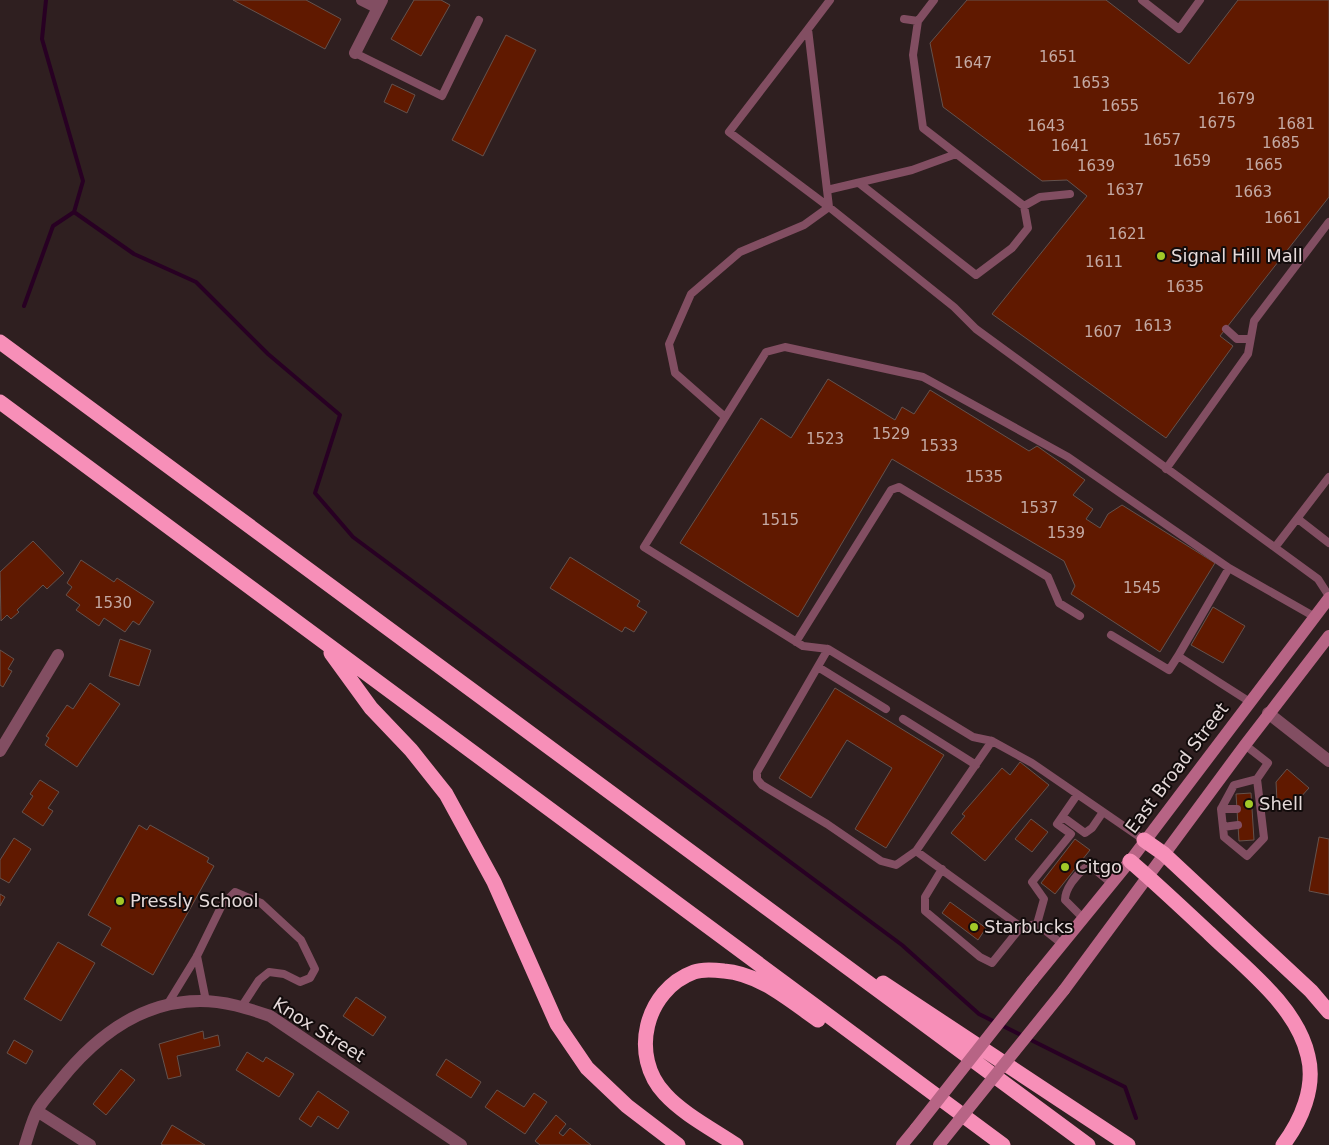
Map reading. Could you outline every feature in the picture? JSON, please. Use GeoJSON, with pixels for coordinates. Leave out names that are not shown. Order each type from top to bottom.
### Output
{"type":"FeatureCollection","features":[{"type":"Feature","properties":{"kind":"highway"},"geometry":{"type":"LineString","coordinates":[[0,342],[1088,1145]]}},
{"type":"Feature","properties":{"kind":"highway"},"geometry":{"type":"LineString","coordinates":[[0,402],[1003,1145]]}},
{"type":"Feature","properties":{"kind":"highway"},"geometry":{"type":"LineString","coordinates":[[321,640],[371,708],[411,750],[446,794],[494,882],[557,1024],[587,1068],[626,1106],[678,1145]]}},
{"type":"Feature","properties":{"kind":"highway"},"geometry":{"type":"LineString","coordinates":[[1144,840],[1164,854],[1311,991],[1329,1012]]}},
{"type":"Feature","properties":{"kind":"highway"},"geometry":{"type":"LineString","coordinates":[[1130,860],[1276,997],[1299,1031],[1309,1056],[1309,1082],[1297,1127],[1283,1145]]}},
{"type":"Feature","properties":{"kind":"highway"},"geometry":{"type":"LineString","coordinates":[[741,889],[1128,1145]]}},
{"type":"Feature","properties":{"kind":"highway"},"geometry":{"type":"LineString","coordinates":[[736,1145],[665,1094],[649,1069],[644,1039],[652,1010],[669,986],[695,971],[725,971],[753,977],[1003,1145]]}},
{"type":"Feature","properties":{"kind":"main road","name":"East Broad Street"},"geometry":{"type":"LineString","coordinates":[[902,1145],[1032,980],[1130,860],[1329,597]]}},
{"type":"Feature","properties":{"kind":"main road"},"geometry":{"type":"LineString","coordinates":[[939,1145],[1064,990],[1268,714],[1329,636]]}},
{"type":"Feature","properties":{"kind":"street"},"geometry":{"type":"LineString","coordinates":[[355,53],[380,4],[362,0]]}},
{"type":"Feature","properties":{"kind":"street"},"geometry":{"type":"LineString","coordinates":[[0,750],[58,655]]}},
{"type":"Feature","properties":{"kind":"street"},"geometry":{"type":"LineString","coordinates":[[1268,714],[1329,761]]}},
{"type":"Feature","properties":{"kind":"street","name":"Knox Street"},"geometry":{"type":"LineString","coordinates":[[25,1145],[37,1111],[69,1069],[98,1039],[128,1018],[167,1005],[206,1001],[242,1006],[270,1016],[460,1145]]}},
{"type":"Feature","properties":{"kind":"street"},"geometry":{"type":"LineString","coordinates":[[37,1111],[90,1145]]}},
{"type":"Feature","properties":{"kind":"lane"},"geometry":{"type":"LineString","coordinates":[[830,0],[729,132],[829,207],[954,307],[976,329],[1318,578],[1329,597]]}},
{"type":"Feature","properties":{"kind":"lane"},"geometry":{"type":"LineString","coordinates":[[859,183],[976,275],[1012,248],[1028,228],[1024,206],[923,128],[914,55],[918,20],[934,0]]}},
{"type":"Feature","properties":{"kind":"lane"},"geometry":{"type":"LineString","coordinates":[[1142,0],[1179,29],[1200,0]]}},
{"type":"Feature","properties":{"kind":"lane"},"geometry":{"type":"LineString","coordinates":[[904,19],[918,20]]}},
{"type":"Feature","properties":{"kind":"lane"},"geometry":{"type":"LineString","coordinates":[[355,53],[442,96],[479,20]]}},
{"type":"Feature","properties":{"kind":"lane"},"geometry":{"type":"LineString","coordinates":[[808,29],[829,207]]}},
{"type":"Feature","properties":{"kind":"lane"},"geometry":{"type":"LineString","coordinates":[[827,190],[912,170],[956,154]]}},
{"type":"Feature","properties":{"kind":"lane"},"geometry":{"type":"LineString","coordinates":[[1024,206],[1040,197],[1070,194]]}},
{"type":"Feature","properties":{"kind":"lane"},"geometry":{"type":"LineString","coordinates":[[725,417],[674,373],[669,344],[691,294],[740,252],[804,225],[829,207]]}},
{"type":"Feature","properties":{"kind":"lane"},"geometry":{"type":"LineString","coordinates":[[1166,469],[1248,354],[1254,321],[1329,222]]}},
{"type":"Feature","properties":{"kind":"lane"},"geometry":{"type":"LineString","coordinates":[[1226,329],[1237,339],[1250,339]]}},
{"type":"Feature","properties":{"kind":"lane"},"geometry":{"type":"LineString","coordinates":[[1144,840],[1032,763],[992,741],[974,737],[828,650],[803,646],[644,547],[766,352],[785,348],[923,377],[1068,457],[1229,568],[1315,617]]}},
{"type":"Feature","properties":{"kind":"lane"},"geometry":{"type":"LineString","coordinates":[[1276,546],[1329,477]]}},
{"type":"Feature","properties":{"kind":"lane"},"geometry":{"type":"LineString","coordinates":[[796,642],[891,490],[899,487],[1048,577],[1059,603],[1080,616]]}},
{"type":"Feature","properties":{"kind":"lane"},"geometry":{"type":"LineString","coordinates":[[1298,518],[1329,543]]}},
{"type":"Feature","properties":{"kind":"lane"},"geometry":{"type":"LineString","coordinates":[[1111,635],[1170,670],[1229,568]]}},
{"type":"Feature","properties":{"kind":"lane"},"geometry":{"type":"LineString","coordinates":[[828,650],[757,772],[757,779],[762,785],[827,824],[881,861],[896,865],[916,851],[992,741]]}},
{"type":"Feature","properties":{"kind":"lane"},"geometry":{"type":"LineString","coordinates":[[1178,656],[1250,702]]}},
{"type":"Feature","properties":{"kind":"lane"},"geometry":{"type":"LineString","coordinates":[[818,667],[886,709]]}},
{"type":"Feature","properties":{"kind":"lane"},"geometry":{"type":"LineString","coordinates":[[903,719],[976,765]]}},
{"type":"Feature","properties":{"kind":"lane"},"geometry":{"type":"LineString","coordinates":[[1245,745],[1268,763],[1258,779],[1264,838],[1247,856],[1224,837],[1221,809],[1234,785],[1258,779]]}},
{"type":"Feature","properties":{"kind":"lane"},"geometry":{"type":"LineString","coordinates":[[1037,924],[1044,899],[1032,882],[1070,834],[1057,824],[1077,795]]}},
{"type":"Feature","properties":{"kind":"lane"},"geometry":{"type":"LineString","coordinates":[[1252,809],[1261,808]]}},
{"type":"Feature","properties":{"kind":"lane"},"geometry":{"type":"LineString","coordinates":[[1221,809],[1237,809]]}},
{"type":"Feature","properties":{"kind":"lane"},"geometry":{"type":"LineString","coordinates":[[1062,817],[1085,833],[1092,828],[1103,812]]}},
{"type":"Feature","properties":{"kind":"lane"},"geometry":{"type":"LineString","coordinates":[[1253,825],[1263,824]]}},
{"type":"Feature","properties":{"kind":"lane"},"geometry":{"type":"LineString","coordinates":[[1223,827],[1238,825]]}},
{"type":"Feature","properties":{"kind":"lane"},"geometry":{"type":"LineString","coordinates":[[916,851],[1021,927]]}},
{"type":"Feature","properties":{"kind":"lane"},"geometry":{"type":"LineString","coordinates":[[1083,918],[1065,900],[1067,890],[1081,871],[1085,868],[1094,870],[1111,883]]}},
{"type":"Feature","properties":{"kind":"lane"},"geometry":{"type":"LineString","coordinates":[[942,869],[925,897],[925,911],[980,957],[992,963],[1021,927],[1037,924],[1062,944]]}},
{"type":"Feature","properties":{"kind":"lane"},"geometry":{"type":"LineString","coordinates":[[167,1005],[197,956],[222,905],[235,892],[261,904],[302,940],[315,969],[310,978],[300,982],[284,974],[269,972],[259,980],[242,1006]]}},
{"type":"Feature","properties":{"kind":"lane"},"geometry":{"type":"LineString","coordinates":[[197,956],[206,1001]]}},
{"type":"Feature","properties":{"kind":"building"},"geometry":{"type":"Polygon","coordinates":[[[233,0],[306,0],[341,19],[325,49],[233,0]]]}},
{"type":"Feature","properties":{"kind":"building"},"geometry":{"type":"Polygon","coordinates":[[[414,0],[441,0],[450,5],[421,56],[391,39],[414,0]]]}},
{"type":"Feature","properties":{"kind":"building","name":"Signal Hill Mall"},"geometry":{"type":"Polygon","coordinates":[[[967,0],[1106,0],[1189,64],[1238,0],[1329,0],[1329,197],[1220,336],[1233,346],[1166,438],[992,314],[1087,196],[1067,180],[1042,181],[943,107],[930,43],[967,0]]]}},
{"type":"Feature","properties":{"kind":"building"},"geometry":{"type":"Polygon","coordinates":[[[506,35],[536,50],[483,156],[452,140],[506,35]]]}},
{"type":"Feature","properties":{"kind":"building"},"geometry":{"type":"Polygon","coordinates":[[[392,84],[415,95],[407,113],[384,102],[392,84]]]}},
{"type":"Feature","properties":{"kind":"building"},"geometry":{"type":"Polygon","coordinates":[[[828,379],[895,420],[902,407],[914,414],[930,390],[1029,451],[1037,446],[1085,480],[1073,495],[1093,509],[1086,519],[1100,528],[1108,514],[1122,505],[1215,563],[1160,652],[1071,594],[1075,586],[1064,561],[892,459],[798,617],[680,543],[761,418],[791,438],[828,379]]]}},
{"type":"Feature","properties":{"kind":"building"},"geometry":{"type":"Polygon","coordinates":[[[33,541],[64,573],[47,589],[43,585],[17,610],[19,612],[11,619],[7,615],[1,621],[0,572],[33,541]]]}},
{"type":"Feature","properties":{"kind":"building"},"geometry":{"type":"Polygon","coordinates":[[[570,557],[640,601],[637,606],[647,612],[634,632],[625,627],[622,632],[550,588],[570,557]]]}},
{"type":"Feature","properties":{"kind":"building"},"geometry":{"type":"Polygon","coordinates":[[[81,560],[114,582],[117,578],[154,602],[139,625],[133,621],[125,632],[104,618],[99,626],[76,610],[80,605],[66,595],[72,587],[67,583],[81,560]]]}},
{"type":"Feature","properties":{"kind":"building"},"geometry":{"type":"Polygon","coordinates":[[[1213,607],[1245,626],[1223,663],[1191,645],[1213,607]]]}},
{"type":"Feature","properties":{"kind":"building"},"geometry":{"type":"Polygon","coordinates":[[[120,639],[151,650],[139,686],[109,676],[120,639]]]}},
{"type":"Feature","properties":{"kind":"building"},"geometry":{"type":"Polygon","coordinates":[[[0,650],[14,659],[8,669],[12,671],[3,687],[0,685],[0,650]]]}},
{"type":"Feature","properties":{"kind":"building"},"geometry":{"type":"Polygon","coordinates":[[[90,683],[120,704],[77,767],[45,745],[49,738],[46,736],[67,705],[73,709],[90,683]]]}},
{"type":"Feature","properties":{"kind":"building"},"geometry":{"type":"Polygon","coordinates":[[[835,688],[944,755],[886,848],[855,829],[892,768],[847,740],[811,798],[779,778],[835,688]]]}},
{"type":"Feature","properties":{"kind":"building"},"geometry":{"type":"Polygon","coordinates":[[[1020,762],[1049,785],[985,861],[951,833],[965,816],[962,814],[1002,768],[1010,775],[1020,762]]]}},
{"type":"Feature","properties":{"kind":"building"},"geometry":{"type":"Polygon","coordinates":[[[1287,769],[1309,788],[1288,811],[1277,801],[1276,782],[1287,769]]]}},
{"type":"Feature","properties":{"kind":"building"},"geometry":{"type":"Polygon","coordinates":[[[40,780],[59,792],[48,808],[53,811],[43,826],[22,812],[33,796],[30,794],[40,780]]]}},
{"type":"Feature","properties":{"kind":"building"},"geometry":{"type":"Polygon","coordinates":[[[1251,793],[1254,840],[1239,841],[1236,794],[1251,793]]]}},
{"type":"Feature","properties":{"kind":"building"},"geometry":{"type":"Polygon","coordinates":[[[1031,819],[1048,832],[1032,852],[1015,839],[1031,819]]]}},
{"type":"Feature","properties":{"kind":"building"},"geometry":{"type":"Polygon","coordinates":[[[139,825],[147,830],[150,825],[209,858],[207,862],[214,866],[153,975],[101,945],[111,928],[88,915],[139,825]]]}},
{"type":"Feature","properties":{"kind":"building"},"geometry":{"type":"Polygon","coordinates":[[[1319,837],[1329,839],[1329,895],[1309,891],[1319,837]]]}},
{"type":"Feature","properties":{"kind":"building"},"geometry":{"type":"Polygon","coordinates":[[[14,838],[31,849],[9,883],[0,878],[0,860],[14,838]]]}},
{"type":"Feature","properties":{"kind":"building","name":"Citgo"},"geometry":{"type":"Polygon","coordinates":[[[1075,839],[1090,850],[1055,894],[1041,883],[1075,839]]]}},
{"type":"Feature","properties":{"kind":"building"},"geometry":{"type":"Polygon","coordinates":[[[0,894],[5,897],[0,906],[0,894]]]}},
{"type":"Feature","properties":{"kind":"building"},"geometry":{"type":"Polygon","coordinates":[[[950,902],[986,928],[978,940],[942,913],[950,902]]]}},
{"type":"Feature","properties":{"kind":"building"},"geometry":{"type":"Polygon","coordinates":[[[58,942],[95,963],[61,1021],[24,999],[58,942]]]}},
{"type":"Feature","properties":{"kind":"building"},"geometry":{"type":"Polygon","coordinates":[[[356,997],[386,1017],[373,1036],[343,1016],[356,997]]]}},
{"type":"Feature","properties":{"kind":"building"},"geometry":{"type":"Polygon","coordinates":[[[203,1031],[204,1039],[218,1035],[220,1046],[177,1056],[181,1076],[168,1079],[159,1044],[203,1031]]]}},
{"type":"Feature","properties":{"kind":"building"},"geometry":{"type":"Polygon","coordinates":[[[14,1040],[33,1051],[26,1064],[7,1053],[14,1040]]]}},
{"type":"Feature","properties":{"kind":"building"},"geometry":{"type":"Polygon","coordinates":[[[247,1052],[263,1062],[266,1057],[294,1074],[279,1097],[236,1070],[247,1052]]]}},
{"type":"Feature","properties":{"kind":"building"},"geometry":{"type":"Polygon","coordinates":[[[446,1059],[481,1082],[471,1098],[436,1075],[446,1059]]]}},
{"type":"Feature","properties":{"kind":"building"},"geometry":{"type":"Polygon","coordinates":[[[121,1069],[135,1080],[106,1115],[93,1104],[121,1069]]]}},
{"type":"Feature","properties":{"kind":"building"},"geometry":{"type":"Polygon","coordinates":[[[497,1090],[524,1107],[534,1093],[547,1102],[525,1134],[485,1107],[497,1090]]]}},
{"type":"Feature","properties":{"kind":"building"},"geometry":{"type":"Polygon","coordinates":[[[318,1091],[349,1112],[338,1129],[318,1116],[311,1127],[299,1119],[318,1091]]]}},
{"type":"Feature","properties":{"kind":"building"},"geometry":{"type":"Polygon","coordinates":[[[556,1115],[566,1124],[559,1133],[563,1136],[570,1128],[591,1145],[540,1145],[535,1141],[556,1115]]]}},
{"type":"Feature","properties":{"kind":"building"},"geometry":{"type":"Polygon","coordinates":[[[172,1125],[205,1145],[161,1144],[172,1125]]]}},
{"type":"Feature","properties":{"kind":"waterway"},"geometry":{"type":"LineString","coordinates":[[46,0],[42,39],[83,181],[74,212],[134,254],[196,282],[268,354],[340,415],[315,493],[353,537],[902,945],[979,1014],[1023,1036]]}},
{"type":"Feature","properties":{"kind":"waterway"},"geometry":{"type":"LineString","coordinates":[[24,306],[53,226],[74,212]]}},
{"type":"Feature","properties":{"kind":"waterway"},"geometry":{"type":"LineString","coordinates":[[1029,1039],[1125,1087],[1136,1118]]}},
{"type":"Feature","properties":{"kind":"place","name":"Signal Hill Mall"},"geometry":{"type":"Point","coordinates":[1161,256]}},
{"type":"Feature","properties":{"kind":"place","name":"Shell"},"geometry":{"type":"Point","coordinates":[1249,804]}},
{"type":"Feature","properties":{"kind":"place","name":"Citgo"},"geometry":{"type":"Point","coordinates":[1065,867]}},
{"type":"Feature","properties":{"kind":"place","name":"Pressly School"},"geometry":{"type":"Point","coordinates":[120,901]}},
{"type":"Feature","properties":{"kind":"place","name":"Starbucks"},"geometry":{"type":"Point","coordinates":[974,927]}}]}
